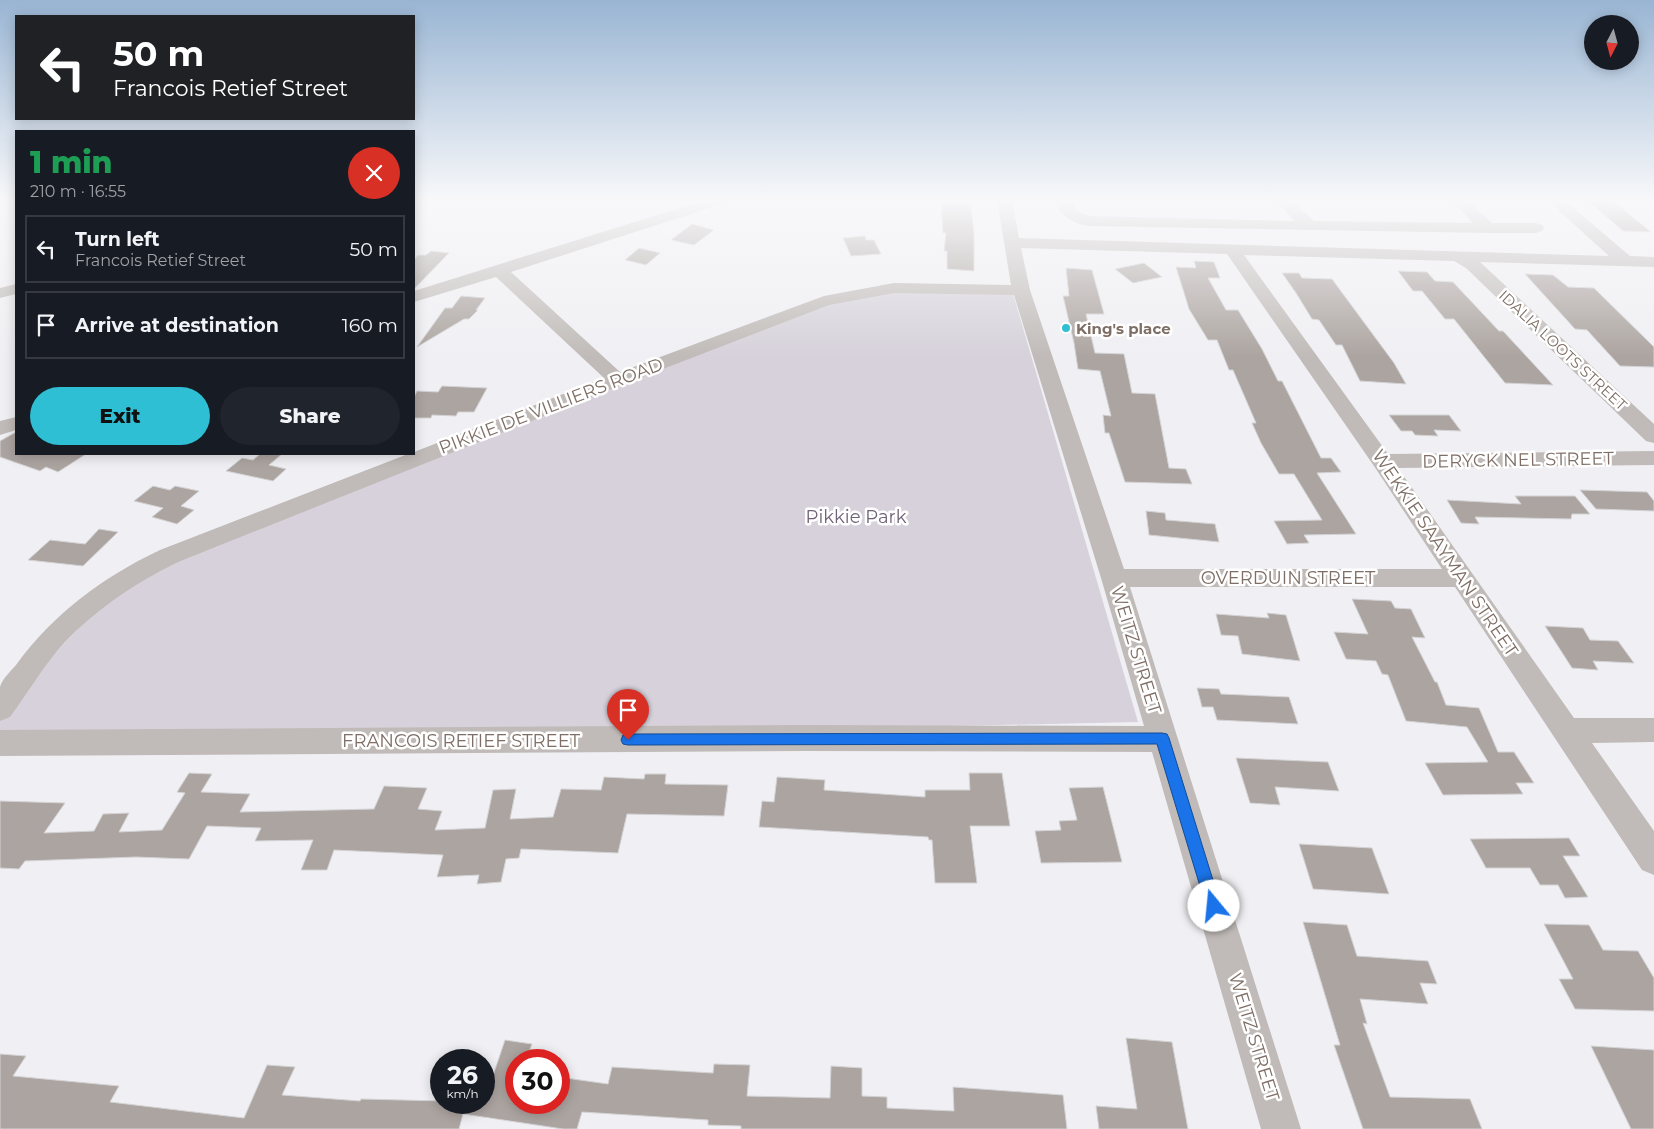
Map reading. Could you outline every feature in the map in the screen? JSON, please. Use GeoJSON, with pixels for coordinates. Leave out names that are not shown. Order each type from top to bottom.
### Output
{"type":"FeatureCollection","features":[{"type":"Feature","properties":{"kind":"street"},"geometry":{"type":"LineString","coordinates":[[415,297],[557,252]]}},
{"type":"Feature","properties":{"kind":"street","name":"WEITZ STREET"},"geometry":{"type":"LineString","coordinates":[[1014,252],[1021,290],[1114,578],[1282,1129]]}},
{"type":"Feature","properties":{"kind":"street","name":"WEKKIE SAAYMAN STREET"},"geometry":{"type":"LineString","coordinates":[[1233,252],[1382,461],[1654,859]]}},
{"type":"Feature","properties":{"kind":"street"},"geometry":{"type":"LineString","coordinates":[[1276,252],[1467,259],[1654,262]]}},
{"type":"Feature","properties":{"kind":"street","name":"IDALIA LOOTS STREET"},"geometry":{"type":"LineString","coordinates":[[1460,252],[1654,436]]}},
{"type":"Feature","properties":{"kind":"street"},"geometry":{"type":"LineString","coordinates":[[1614,252],[1625,261]]}},
{"type":"Feature","properties":{"kind":"street"},"geometry":{"type":"LineString","coordinates":[[499,270],[617,380]]}},
{"type":"Feature","properties":{"kind":"street","name":"PIKKIE DE VILLIERS ROAD"},"geometry":{"type":"LineString","coordinates":[[0,708],[55,637],[85,609],[144,567],[789,313],[850,295],[894,288],[1021,290]]}},
{"type":"Feature","properties":{"kind":"street"},"geometry":{"type":"LineString","coordinates":[[0,293],[15,289]]}},
{"type":"Feature","properties":{"kind":"street"},"geometry":{"type":"LineString","coordinates":[[0,428],[15,423]]}},
{"type":"Feature","properties":{"kind":"street","name":"DERYCK NEL STREET"},"geometry":{"type":"LineString","coordinates":[[1382,461],[1654,458]]}},
{"type":"Feature","properties":{"kind":"street","name":"OVERDUIN STREET"},"geometry":{"type":"LineString","coordinates":[[1114,578],[1461,578]]}},
{"type":"Feature","properties":{"kind":"street"},"geometry":{"type":"LineString","coordinates":[[1568,731],[1654,730]]}},
{"type":"Feature","properties":{"kind":"street","name":"FRANCOIS RETIEF STREET"},"geometry":{"type":"LineString","coordinates":[[0,743],[803,738],[1162,738]]}},
{"type":"Feature","properties":{"kind":"green space","name":"Pikkie Park"},"geometry":{"type":"Polygon","coordinates":[[[890,289],[1012,290],[1138,722],[398,738],[0,739],[0,710],[130,575],[825,302],[890,289]]]}},
{"type":"Feature","properties":{"kind":"building"},"geometry":{"type":"Polygon","coordinates":[[[430,252],[449,253],[415,288],[415,259],[418,255],[426,255],[430,252]]]}},
{"type":"Feature","properties":{"kind":"building"},"geometry":{"type":"Polygon","coordinates":[[[635,252],[660,253],[646,265],[625,260],[635,252]]]}},
{"type":"Feature","properties":{"kind":"building"},"geometry":{"type":"Polygon","coordinates":[[[849,252],[880,252],[881,254],[851,256],[849,252]]]}},
{"type":"Feature","properties":{"kind":"building"},"geometry":{"type":"Polygon","coordinates":[[[947,252],[974,252],[974,271],[947,269],[947,252]]]}},
{"type":"Feature","properties":{"kind":"building"},"geometry":{"type":"Polygon","coordinates":[[[1194,261],[1214,262],[1220,278],[1208,278],[1226,310],[1238,310],[1262,349],[1278,381],[1282,381],[1321,458],[1331,458],[1341,472],[1317,473],[1356,534],[1304,535],[1309,543],[1287,544],[1274,521],[1322,520],[1294,474],[1279,474],[1261,443],[1252,423],[1256,423],[1233,370],[1229,370],[1217,340],[1208,340],[1189,309],[1176,267],[1196,268],[1194,261]]]}},
{"type":"Feature","properties":{"kind":"building"},"geometry":{"type":"Polygon","coordinates":[[[1144,263],[1162,277],[1133,283],[1115,269],[1144,263]]]}},
{"type":"Feature","properties":{"kind":"building"},"geometry":{"type":"Polygon","coordinates":[[[1066,268],[1092,270],[1104,314],[1086,314],[1095,353],[1124,354],[1132,393],[1155,394],[1169,468],[1186,469],[1192,484],[1125,482],[1109,433],[1105,433],[1103,415],[1111,416],[1100,371],[1078,369],[1063,296],[1069,296],[1066,268]]]}},
{"type":"Feature","properties":{"kind":"building"},"geometry":{"type":"Polygon","coordinates":[[[1398,271],[1427,272],[1435,281],[1453,282],[1499,331],[1503,331],[1553,385],[1505,383],[1454,319],[1445,319],[1422,291],[1413,291],[1398,271]]]}},
{"type":"Feature","properties":{"kind":"building"},"geometry":{"type":"Polygon","coordinates":[[[1282,273],[1299,273],[1302,278],[1332,279],[1394,363],[1406,384],[1360,381],[1342,345],[1336,345],[1319,320],[1312,319],[1282,273]]]}},
{"type":"Feature","properties":{"kind":"building"},"geometry":{"type":"Polygon","coordinates":[[[1525,274],[1553,275],[1568,287],[1594,288],[1654,347],[1654,367],[1620,366],[1587,330],[1575,329],[1525,274]]]}},
{"type":"Feature","properties":{"kind":"building"},"geometry":{"type":"Polygon","coordinates":[[[461,296],[485,298],[476,310],[478,310],[469,319],[464,319],[417,347],[445,308],[452,308],[461,296]]]}},
{"type":"Feature","properties":{"kind":"building"},"geometry":{"type":"Polygon","coordinates":[[[442,386],[487,388],[474,412],[458,412],[456,416],[432,415],[431,418],[415,418],[415,395],[417,391],[438,392],[442,386]]]}},
{"type":"Feature","properties":{"kind":"building"},"geometry":{"type":"Polygon","coordinates":[[[1389,415],[1449,415],[1461,431],[1434,430],[1438,436],[1415,435],[1412,431],[1401,431],[1389,415]]]}},
{"type":"Feature","properties":{"kind":"building"},"geometry":{"type":"Polygon","coordinates":[[[15,433],[15,455],[84,455],[58,472],[46,467],[40,471],[0,457],[0,441],[15,433]]]}},
{"type":"Feature","properties":{"kind":"building"},"geometry":{"type":"Polygon","coordinates":[[[259,455],[281,455],[269,465],[286,469],[273,481],[226,471],[242,458],[253,460],[259,455]]]}},
{"type":"Feature","properties":{"kind":"building"},"geometry":{"type":"Polygon","coordinates":[[[153,486],[170,490],[175,486],[199,491],[181,506],[194,510],[177,524],[152,517],[163,508],[134,501],[153,486]]]}},
{"type":"Feature","properties":{"kind":"building"},"geometry":{"type":"Polygon","coordinates":[[[1580,490],[1647,492],[1654,501],[1654,511],[1596,509],[1580,490]]]}},
{"type":"Feature","properties":{"kind":"building"},"geometry":{"type":"Polygon","coordinates":[[[1515,496],[1575,496],[1590,514],[1572,514],[1571,519],[1475,517],[1479,524],[1461,523],[1447,500],[1521,504],[1515,496]]]}},
{"type":"Feature","properties":{"kind":"building"},"geometry":{"type":"Polygon","coordinates":[[[1146,511],[1165,513],[1166,520],[1215,524],[1219,542],[1149,535],[1146,511]]]}},
{"type":"Feature","properties":{"kind":"building"},"geometry":{"type":"Polygon","coordinates":[[[99,529],[118,532],[83,566],[28,560],[50,540],[85,544],[99,529]]]}},
{"type":"Feature","properties":{"kind":"building"},"geometry":{"type":"Polygon","coordinates":[[[1352,599],[1391,601],[1395,608],[1411,609],[1425,638],[1412,637],[1435,682],[1437,682],[1446,705],[1479,708],[1498,752],[1514,752],[1534,783],[1516,783],[1523,794],[1443,795],[1425,763],[1488,762],[1467,727],[1406,721],[1388,675],[1382,674],[1376,661],[1346,659],[1334,632],[1368,634],[1352,599]]]}},
{"type":"Feature","properties":{"kind":"building"},"geometry":{"type":"Polygon","coordinates":[[[1267,613],[1286,615],[1300,661],[1242,654],[1238,636],[1221,635],[1216,614],[1269,618],[1267,613]]]}},
{"type":"Feature","properties":{"kind":"building"},"geometry":{"type":"Polygon","coordinates":[[[1545,626],[1583,628],[1590,640],[1618,641],[1634,663],[1593,661],[1598,670],[1572,668],[1545,626]]]}},
{"type":"Feature","properties":{"kind":"building"},"geometry":{"type":"Polygon","coordinates":[[[1197,688],[1219,689],[1221,694],[1289,697],[1298,724],[1217,720],[1213,707],[1202,707],[1197,688]]]}},
{"type":"Feature","properties":{"kind":"building"},"geometry":{"type":"Polygon","coordinates":[[[1236,758],[1328,762],[1339,791],[1275,787],[1280,805],[1250,803],[1236,758]]]}},
{"type":"Feature","properties":{"kind":"building"},"geometry":{"type":"Polygon","coordinates":[[[189,773],[212,774],[201,792],[250,794],[240,812],[374,809],[384,786],[427,788],[418,809],[442,811],[435,830],[485,828],[493,790],[516,789],[510,819],[553,817],[561,789],[601,790],[604,777],[644,779],[645,774],[666,774],[665,784],[728,785],[724,816],[627,814],[618,853],[521,849],[519,858],[506,859],[501,882],[477,884],[479,875],[437,877],[443,855],[334,850],[327,870],[301,870],[313,840],[255,841],[261,828],[207,826],[189,859],[136,857],[25,861],[19,869],[0,868],[0,801],[65,803],[44,833],[94,831],[103,814],[129,813],[119,832],[162,830],[185,793],[177,792],[189,773]]]}},
{"type":"Feature","properties":{"kind":"building"},"geometry":{"type":"Polygon","coordinates":[[[969,773],[1002,773],[1010,826],[970,826],[977,883],[935,883],[932,840],[929,840],[928,837],[759,827],[762,801],[774,802],[777,777],[825,780],[824,790],[925,797],[925,790],[970,790],[969,773]]]}},
{"type":"Feature","properties":{"kind":"building"},"geometry":{"type":"Polygon","coordinates":[[[1103,787],[1122,862],[1041,863],[1035,831],[1061,830],[1059,821],[1077,820],[1069,788],[1103,787]]]}},
{"type":"Feature","properties":{"kind":"building"},"geometry":{"type":"Polygon","coordinates":[[[1569,838],[1580,856],[1563,856],[1588,897],[1565,898],[1558,885],[1540,885],[1530,868],[1486,868],[1470,839],[1569,838]]]}},
{"type":"Feature","properties":{"kind":"building"},"geometry":{"type":"Polygon","coordinates":[[[1299,844],[1372,848],[1389,894],[1313,889],[1299,844]]]}},
{"type":"Feature","properties":{"kind":"building"},"geometry":{"type":"Polygon","coordinates":[[[1303,922],[1347,925],[1357,956],[1428,961],[1437,984],[1420,983],[1428,1004],[1360,999],[1367,1024],[1363,1023],[1390,1097],[1470,1099],[1482,1129],[1363,1129],[1334,1045],[1340,1045],[1303,922]]]}},
{"type":"Feature","properties":{"kind":"building"},"geometry":{"type":"Polygon","coordinates":[[[1544,924],[1589,925],[1603,950],[1638,951],[1654,978],[1654,1011],[1575,1009],[1559,979],[1573,979],[1544,924]]]}},
{"type":"Feature","properties":{"kind":"building"},"geometry":{"type":"Polygon","coordinates":[[[1126,1038],[1172,1042],[1188,1129],[1099,1129],[1096,1106],[1137,1109],[1126,1038]]]}},
{"type":"Feature","properties":{"kind":"building"},"geometry":{"type":"Polygon","coordinates":[[[505,1040],[532,1044],[530,1049],[505,1049],[505,1114],[570,1114],[570,1079],[608,1084],[612,1067],[713,1073],[714,1064],[750,1065],[747,1096],[830,1098],[831,1066],[862,1068],[862,1096],[887,1097],[887,1108],[954,1111],[953,1087],[1063,1095],[1067,1129],[741,1129],[741,1126],[708,1125],[708,1120],[582,1112],[577,1129],[563,1129],[463,1114],[495,1114],[495,1070],[505,1040]]]}},
{"type":"Feature","properties":{"kind":"building"},"geometry":{"type":"Polygon","coordinates":[[[1591,1046],[1654,1050],[1654,1129],[1631,1129],[1591,1046]]]}},
{"type":"Feature","properties":{"kind":"building"},"geometry":{"type":"Polygon","coordinates":[[[0,1054],[26,1056],[13,1076],[119,1086],[110,1102],[244,1118],[267,1065],[295,1067],[282,1095],[360,1101],[361,1099],[430,1101],[430,1114],[463,1114],[459,1129],[0,1129],[0,1054]]]}},
{"type":"Feature","properties":{"kind":"place","name":"King's place"},"geometry":{"type":"Point","coordinates":[1066,328]}},
{"type":"Feature","properties":{"kind":"route"},"geometry":{"type":"LineString","coordinates":[[628,740],[1162,738],[1214,906]]}}]}
